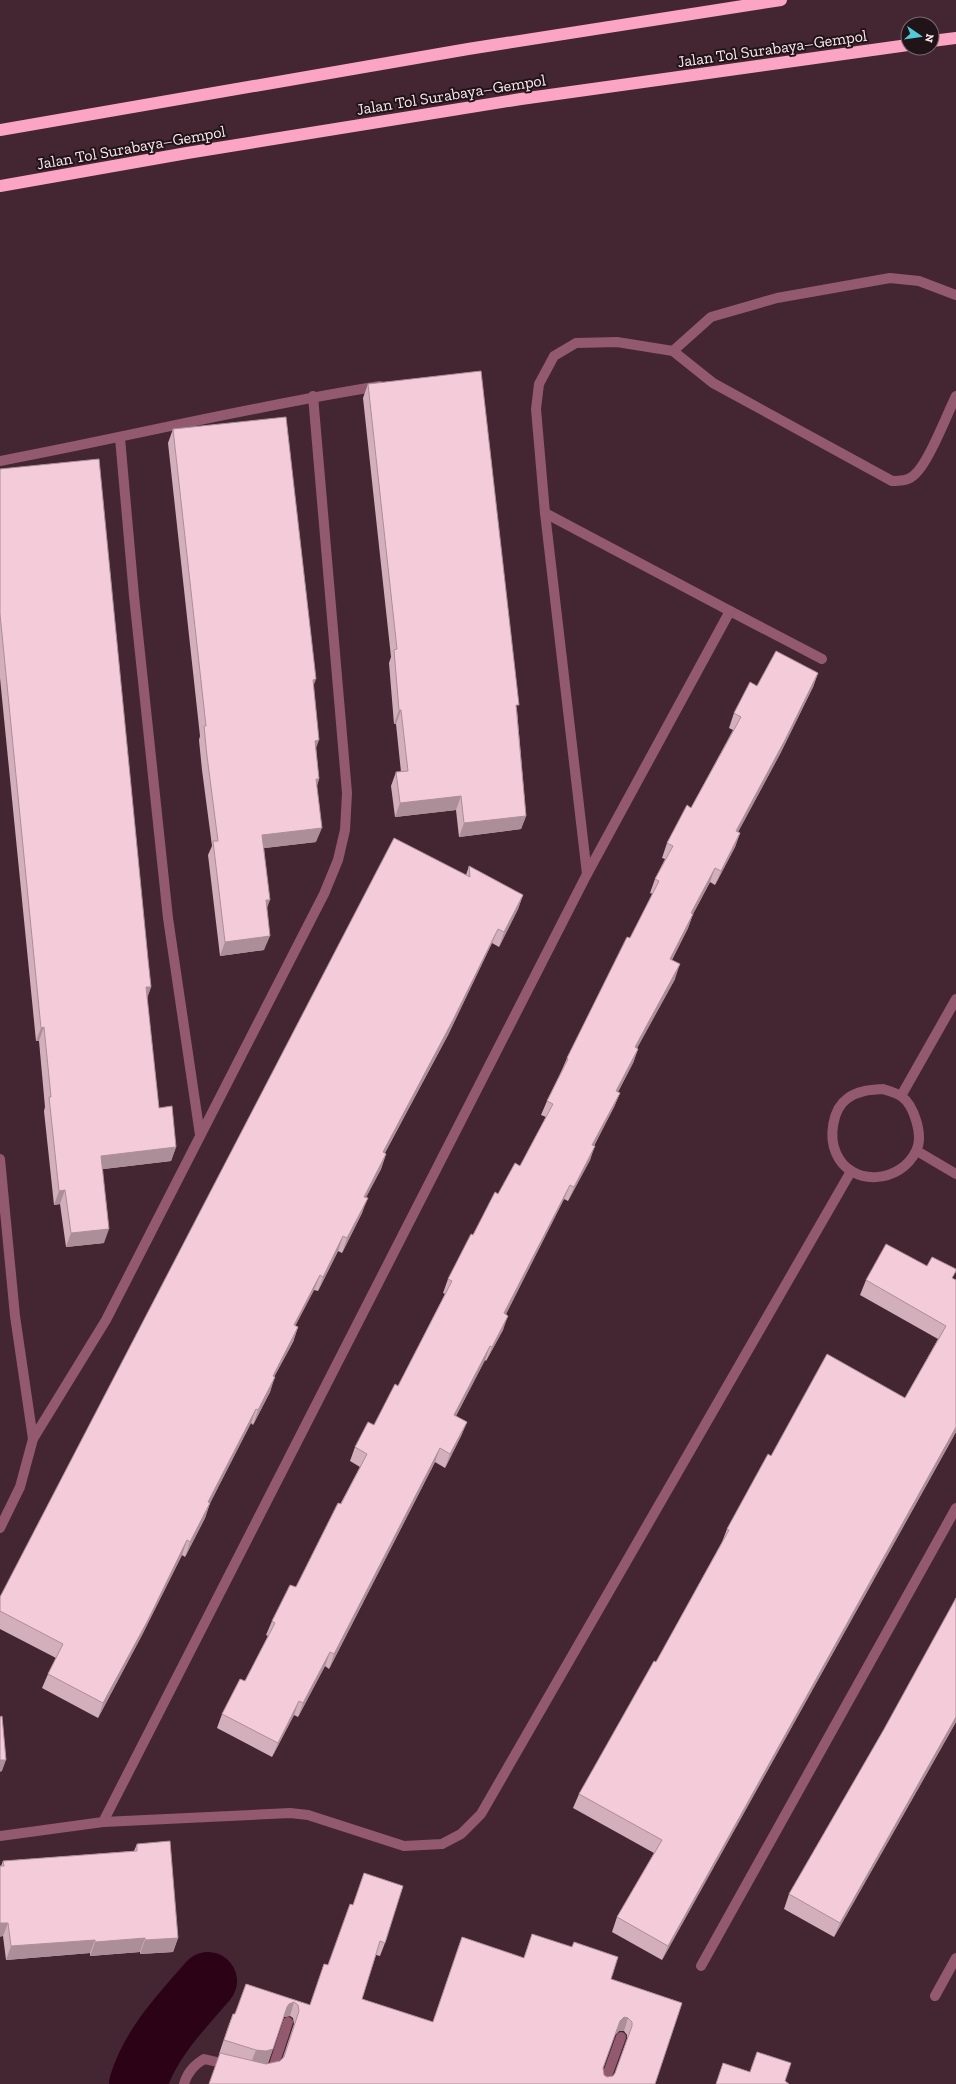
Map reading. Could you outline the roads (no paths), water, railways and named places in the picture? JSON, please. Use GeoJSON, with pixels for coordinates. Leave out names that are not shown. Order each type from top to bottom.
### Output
{"type":"FeatureCollection","features":[{"type":"Feature","properties":{"kind":"highway"},"geometry":{"type":"LineString","coordinates":[[0,130],[468,49],[780,0]]}},
{"type":"Feature","properties":{"kind":"highway"},"geometry":{"type":"LineString","coordinates":[[940,40],[956,38]]}},
{"type":"Feature","properties":{"kind":"highway","name":"Jalan Tol Surabaya–Gempol"},"geometry":{"type":"LineString","coordinates":[[0,186],[187,152],[513,100],[900,46]]}},
{"type":"Feature","properties":{"kind":"street"},"geometry":{"type":"LineString","coordinates":[[673,351],[711,317],[777,298],[890,278],[919,282],[956,295]]}},
{"type":"Feature","properties":{"kind":"street"},"geometry":{"type":"LineString","coordinates":[[587,874],[545,513],[536,409],[539,384],[554,356],[576,343],[617,342],[673,351],[713,383],[892,481],[902,481],[913,476],[922,466],[956,396]]}},
{"type":"Feature","properties":{"kind":"street"},"geometry":{"type":"LineString","coordinates":[[0,461],[120,438],[313,396],[389,384]]}},
{"type":"Feature","properties":{"kind":"street"},"geometry":{"type":"LineString","coordinates":[[0,1528],[20,1487],[32,1439],[106,1320],[324,894],[338,860],[345,830],[347,793],[313,396]]}},
{"type":"Feature","properties":{"kind":"street"},"geometry":{"type":"LineString","coordinates":[[120,438],[134,596],[168,918],[200,1135]]}},
{"type":"Feature","properties":{"kind":"street"},"geometry":{"type":"LineString","coordinates":[[545,513],[822,659]]}},
{"type":"Feature","properties":{"kind":"street"},"geometry":{"type":"LineString","coordinates":[[103,1822],[587,874],[730,611]]}},
{"type":"Feature","properties":{"kind":"street"},"geometry":{"type":"LineString","coordinates":[[901,1096],[956,999]]}},
{"type":"Feature","properties":{"kind":"street"},"geometry":{"type":"LineString","coordinates":[[883,1089],[901,1096],[914,1111],[918,1129],[917,1151],[904,1166],[887,1176],[870,1178],[850,1173],[840,1162],[833,1145],[832,1133],[836,1114],[848,1098],[865,1090],[883,1089]]}},
{"type":"Feature","properties":{"kind":"street"},"geometry":{"type":"LineString","coordinates":[[917,1151],[956,1174]]}},
{"type":"Feature","properties":{"kind":"street"},"geometry":{"type":"LineString","coordinates":[[0,1159],[15,1316],[32,1439]]}},
{"type":"Feature","properties":{"kind":"street"},"geometry":{"type":"LineString","coordinates":[[0,1836],[103,1822],[290,1813],[308,1815],[404,1846],[442,1844],[461,1834],[481,1814],[850,1173]]}},
{"type":"Feature","properties":{"kind":"street"},"geometry":{"type":"LineString","coordinates":[[701,1966],[956,1508]]}},
{"type":"Feature","properties":{"kind":"street"},"geometry":{"type":"LineString","coordinates":[[935,1996],[956,1958]]}},
{"type":"Feature","properties":{"kind":"street"},"geometry":{"type":"LineString","coordinates":[[258,2074],[267,2073],[273,2068],[288,2022]]}},
{"type":"Feature","properties":{"kind":"street"},"geometry":{"type":"LineString","coordinates":[[604,2084],[621,2037]]}},
{"type":"Feature","properties":{"kind":"street"},"geometry":{"type":"LineString","coordinates":[[184,2084],[186,2076],[204,2059],[218,2061],[238,2067]]}},
{"type":"Feature","properties":{"kind":"waterway"},"geometry":{"type":"LineString","coordinates":[[138,2084],[143,2069],[158,2042],[167,2029],[208,1981]]}}]}
